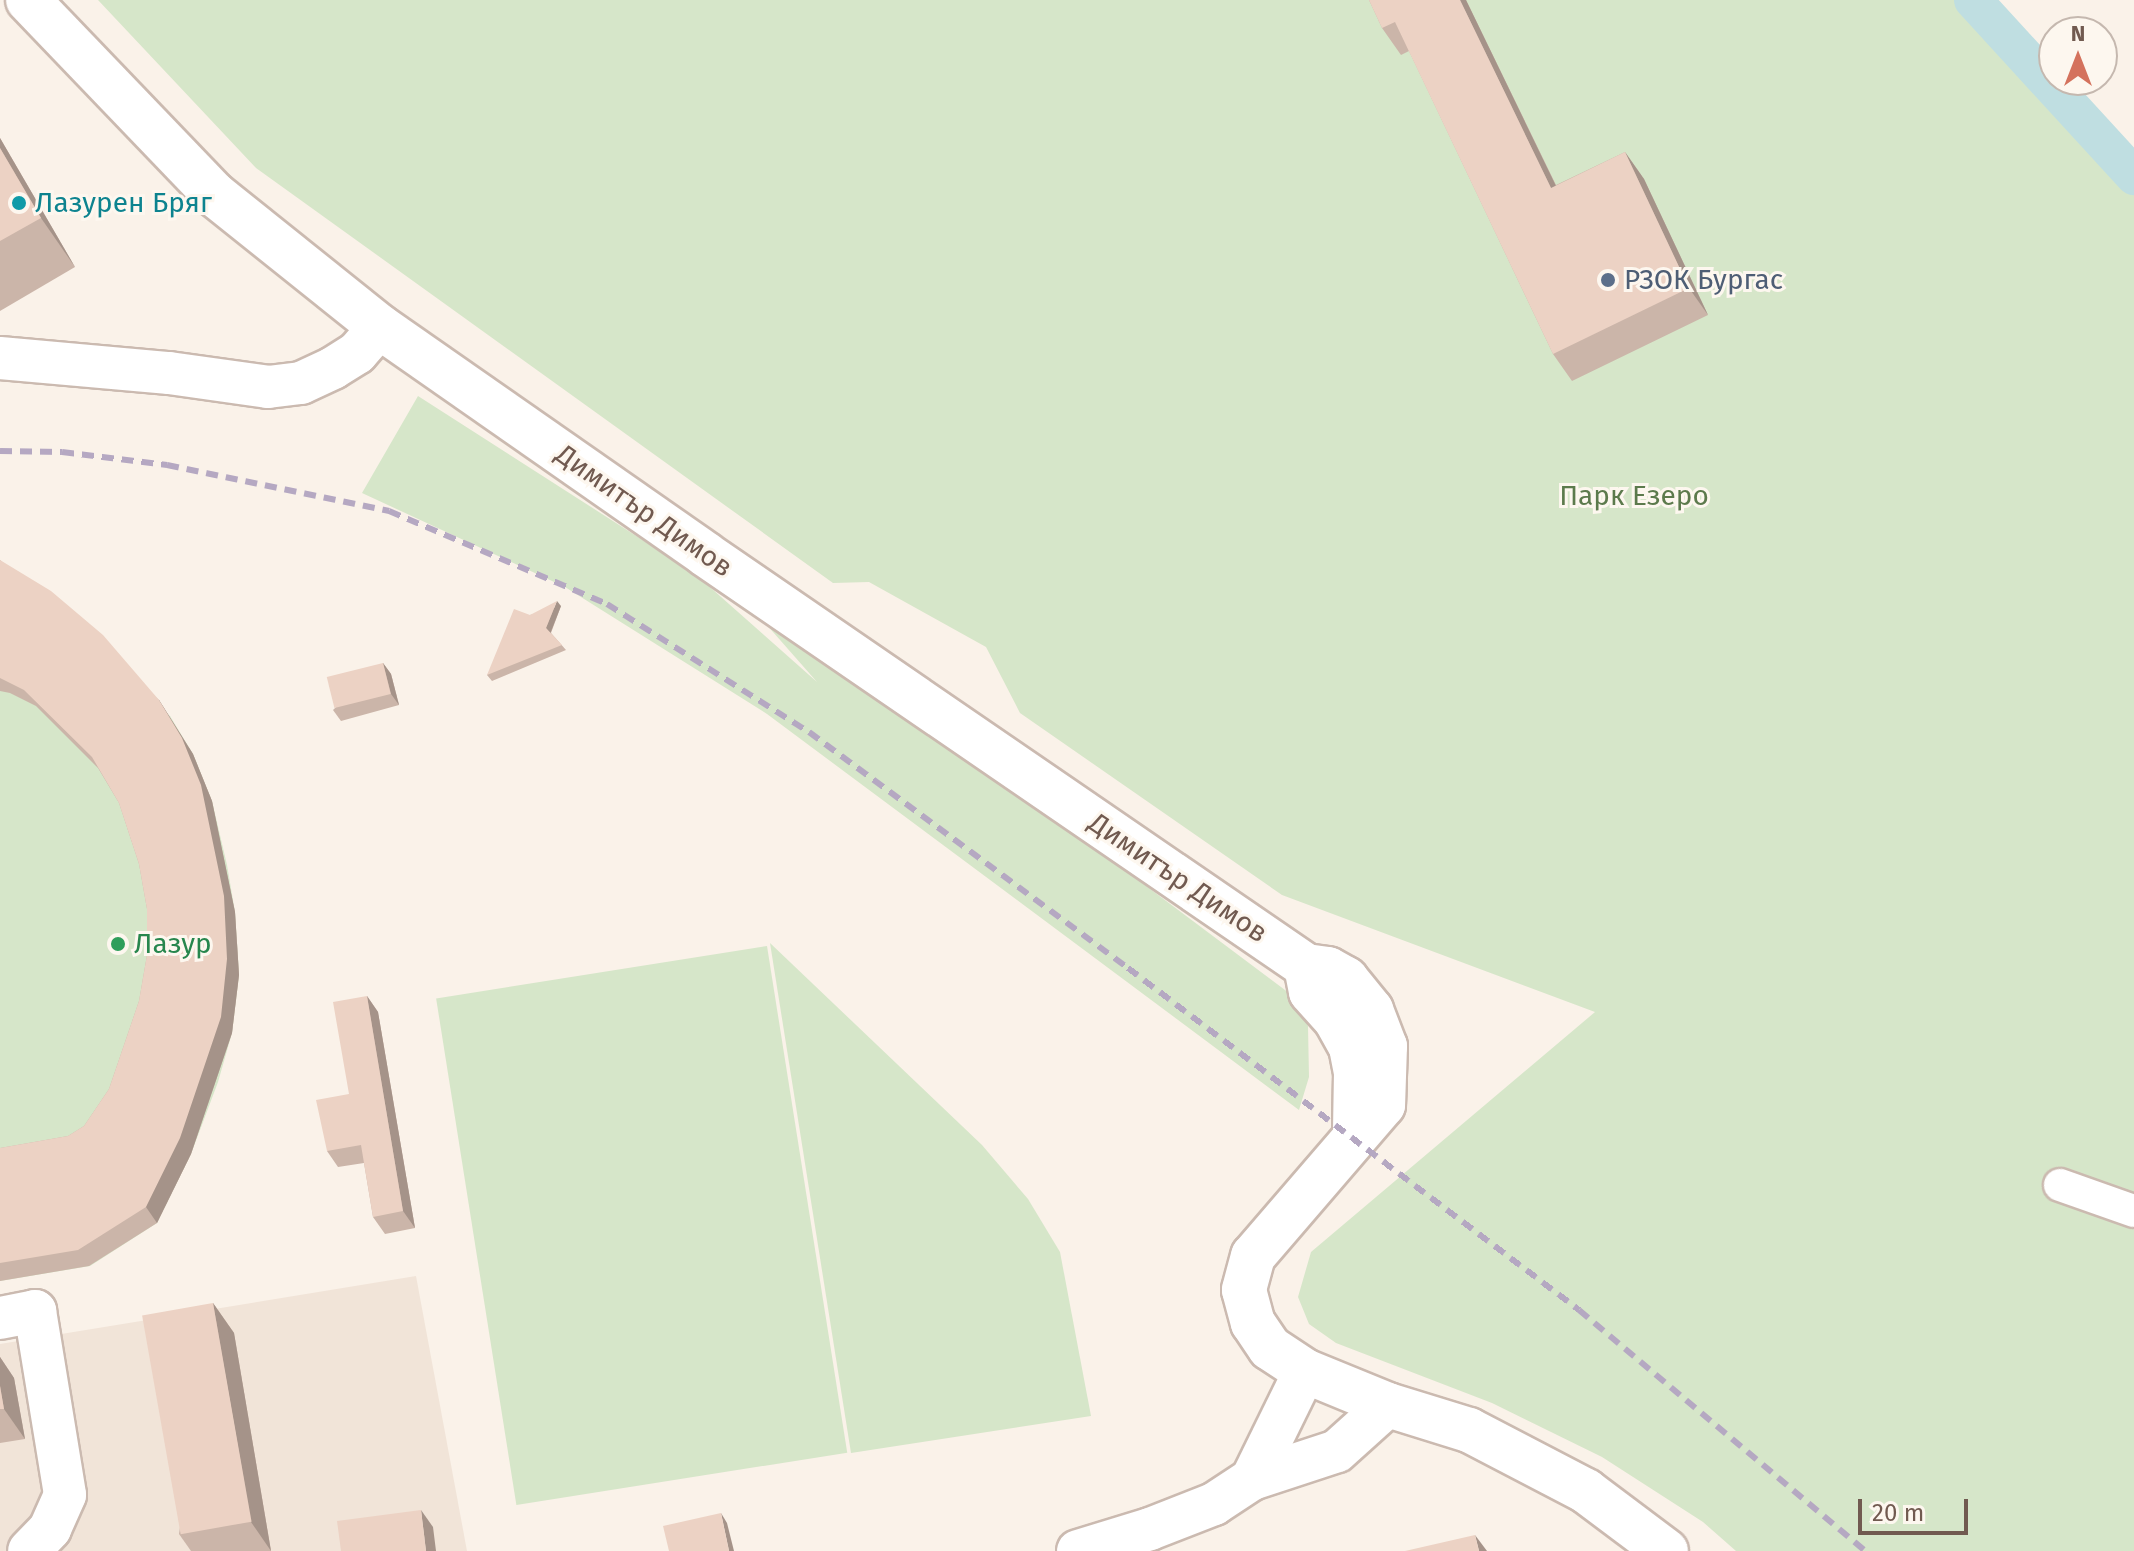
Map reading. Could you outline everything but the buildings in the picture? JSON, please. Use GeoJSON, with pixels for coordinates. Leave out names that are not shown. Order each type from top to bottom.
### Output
{"type":"FeatureCollection","features":[{"type":"Feature","properties":{"kind":"main road","name":"Димитър Димов"},"geometry":{"type":"LineString","coordinates":[[28,0],[214,194],[380,327],[1306,966],[1311,992],[1336,1020],[1351,1047],[1356,1073],[1355,1139],[1253,1256],[1244,1290],[1253,1323],[1270,1348],[1305,1371]]}},
{"type":"Feature","properties":{"kind":"main road"},"geometry":{"type":"LineString","coordinates":[[1305,1371],[1388,1405],[1482,1436],[1586,1491],[1666,1551]]}},
{"type":"Feature","properties":{"kind":"street"},"geometry":{"type":"LineString","coordinates":[[0,358],[169,373],[268,387],[301,383],[333,368],[357,353],[380,327]]}},
{"type":"Feature","properties":{"kind":"street"},"geometry":{"type":"LineString","coordinates":[[2060,1185],[2134,1211]]}},
{"type":"Feature","properties":{"kind":"street"},"geometry":{"type":"LineString","coordinates":[[17,1314],[65,1495],[50,1529],[29,1551]]}},
{"type":"Feature","properties":{"kind":"street"},"geometry":{"type":"LineString","coordinates":[[1252,1479],[1305,1371]]}},
{"type":"Feature","properties":{"kind":"street"},"geometry":{"type":"LineString","coordinates":[[1078,1551],[1214,1504],[1252,1479],[1337,1451],[1388,1405]]}},
{"type":"Feature","properties":{"kind":"shaded area"},"geometry":{"type":"Polygon","coordinates":[[[416,1276],[467,1551],[0,1551],[0,1344],[416,1276]]]}},
{"type":"Feature","properties":{"kind":"green space","name":"Парк Езеро"},"geometry":{"type":"Polygon","coordinates":[[[98,0],[1976,0],[2038,69],[2038,96],[2062,96],[2134,176],[2134,1551],[1736,1551],[1703,1522],[1602,1457],[1492,1403],[1336,1343],[1309,1324],[1298,1297],[1311,1252],[1595,1012],[1282,895],[1020,713],[986,647],[869,582],[833,583],[256,168],[98,0]]]}},
{"type":"Feature","properties":{"kind":"green space"},"geometry":{"type":"Polygon","coordinates":[[[418,396],[694,573],[817,682],[708,558],[1297,999],[1308,1026],[1309,1077],[1299,1110],[767,714],[565,587],[362,493],[418,396]]]}},
{"type":"Feature","properties":{"kind":"green space","name":"Лазур"},"geometry":{"type":"Polygon","coordinates":[[[0,569],[170,716],[193,754],[212,801],[227,865],[235,912],[239,975],[232,1033],[218,1082],[191,1154],[157,1223],[90,1266],[0,1281],[0,569]]]}},
{"type":"Feature","properties":{"kind":"green space"},"geometry":{"type":"Polygon","coordinates":[[[770,943],[982,1145],[1028,1199],[1060,1252],[1091,1416],[851,1453],[770,943]]]}},
{"type":"Feature","properties":{"kind":"green space"},"geometry":{"type":"Polygon","coordinates":[[[767,946],[847,1453],[516,1505],[436,998],[767,946]]]}},
{"type":"Feature","properties":{"kind":"waterway"},"geometry":{"type":"LineString","coordinates":[[1973,0],[2134,176]]}},
{"type":"Feature","properties":{"kind":"railway"},"geometry":{"type":"LineString","coordinates":[[0,451],[62,452],[167,465],[389,511],[607,604],[809,732],[1128,968],[1579,1310],[1865,1551]]}},
{"type":"Feature","properties":{"kind":"place","name":"Лазурен Бряг"},"geometry":{"type":"Point","coordinates":[19,203]}},
{"type":"Feature","properties":{"kind":"place","name":"РЗОК Бургас"},"geometry":{"type":"Point","coordinates":[1608,280]}},
{"type":"Feature","properties":{"kind":"place","name":"Лазур"},"geometry":{"type":"Point","coordinates":[118,944]}}]}
